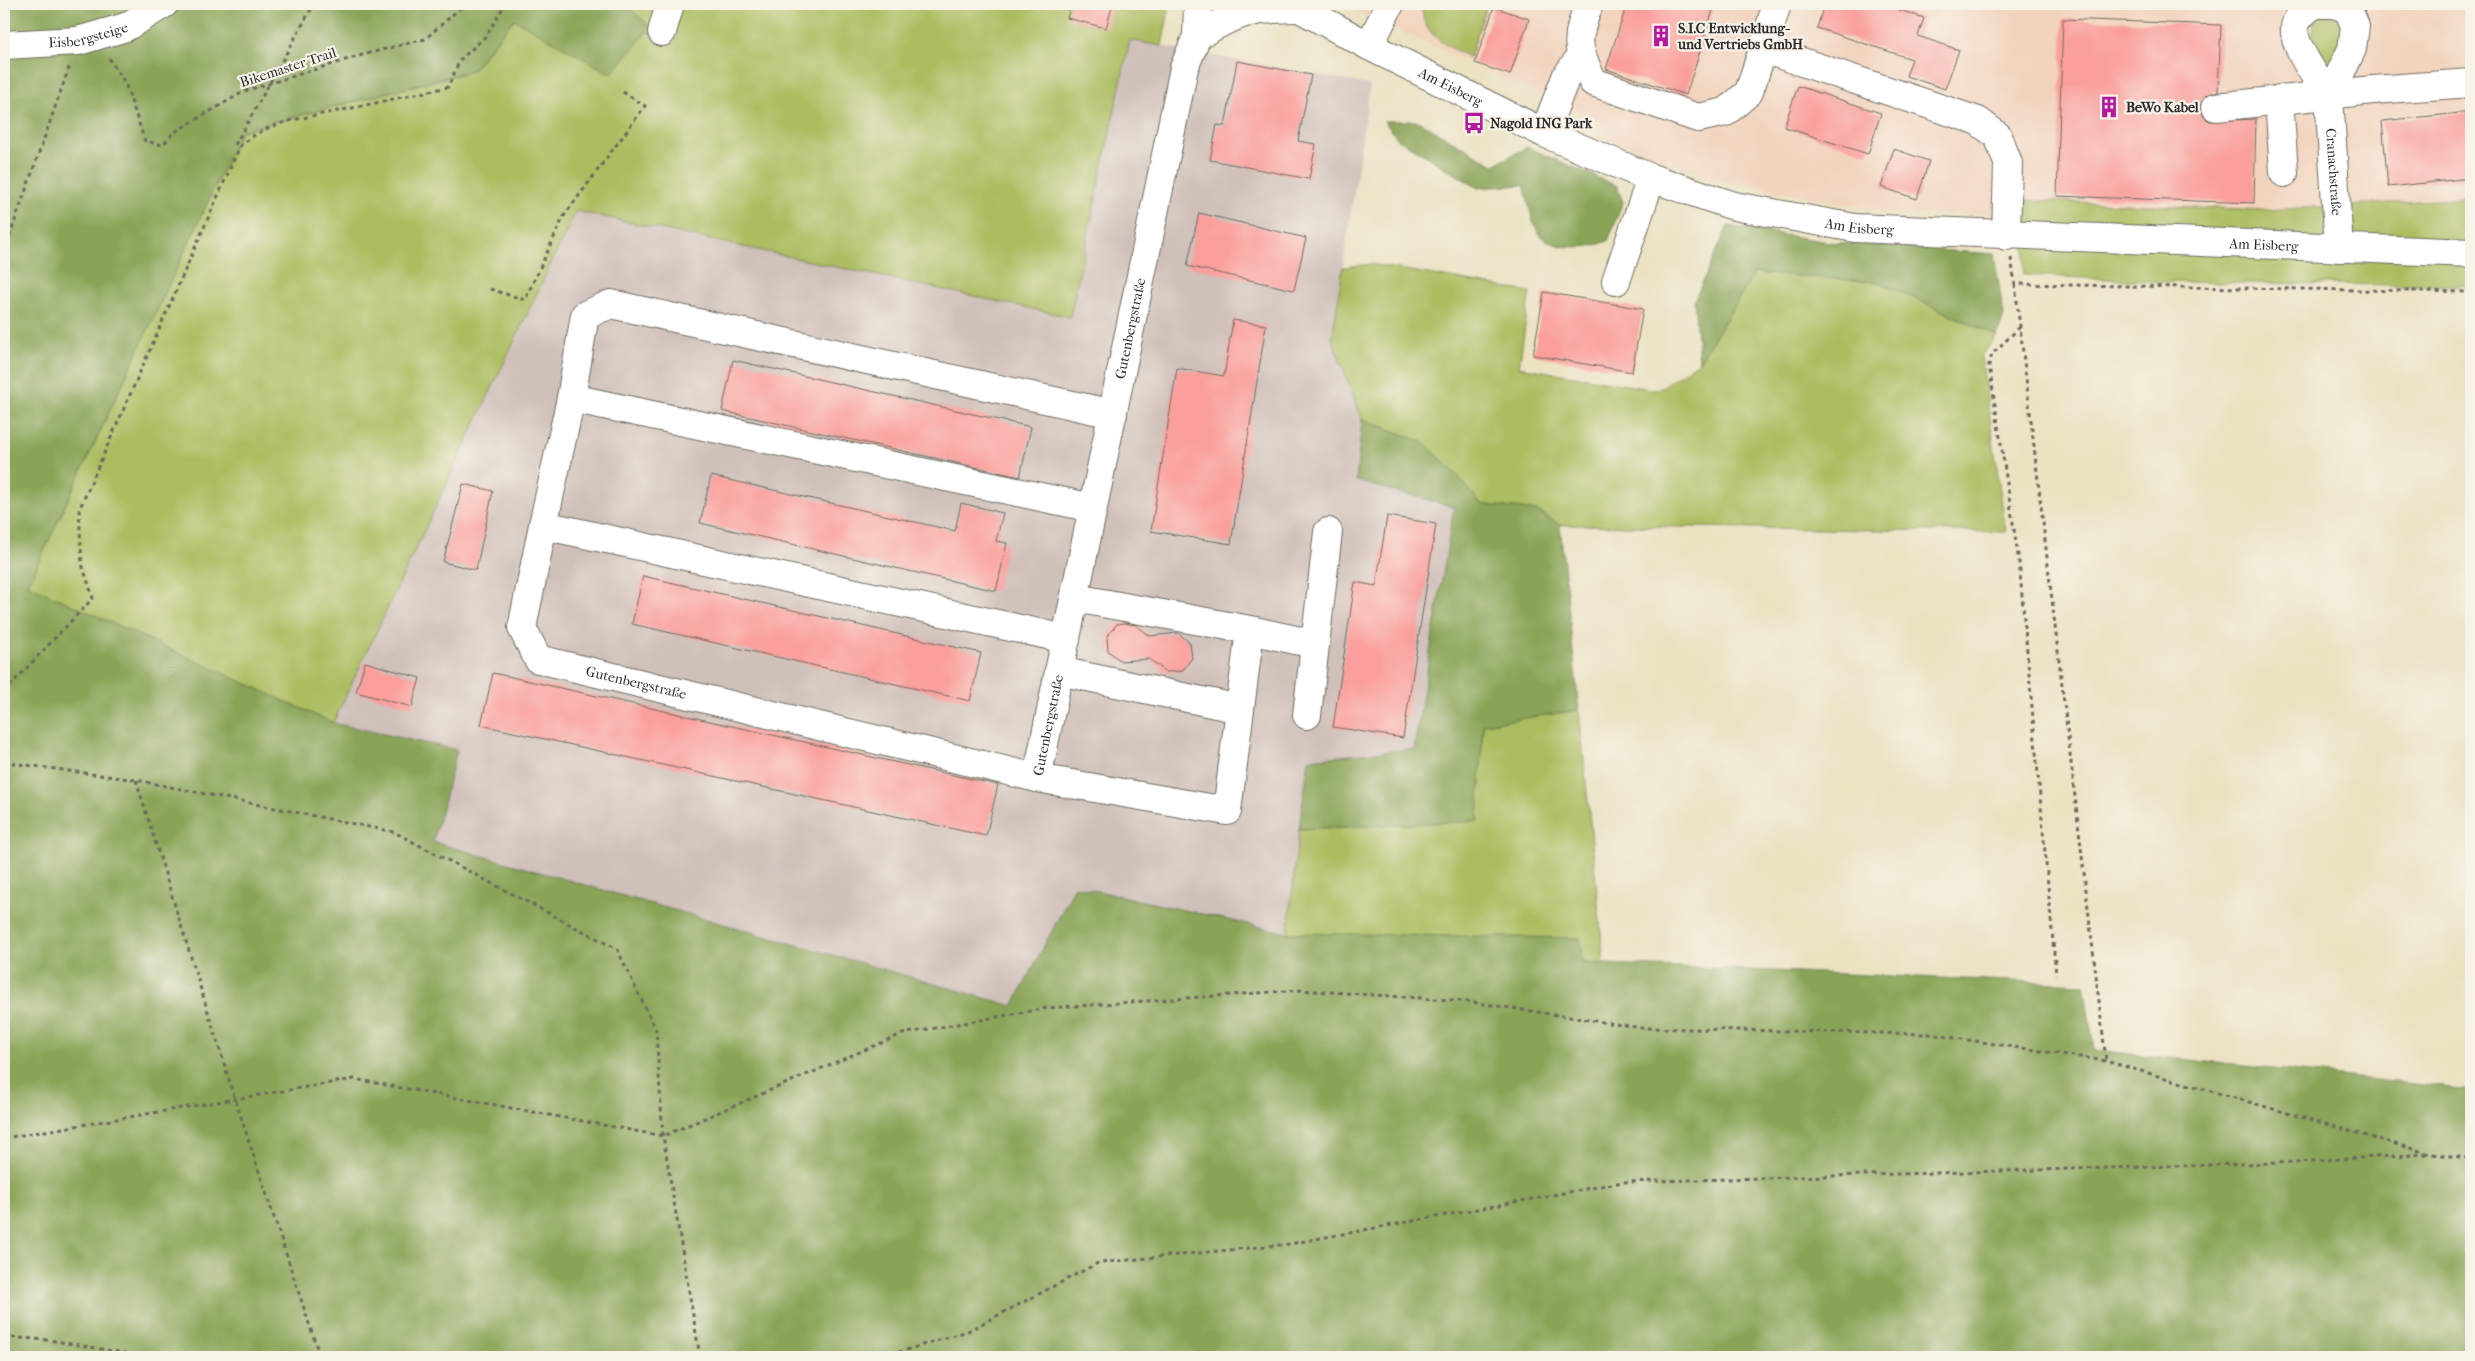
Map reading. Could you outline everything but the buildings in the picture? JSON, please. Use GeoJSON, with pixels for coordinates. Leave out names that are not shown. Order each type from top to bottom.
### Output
{"type":"FeatureCollection","features":[{"type":"Feature","properties":{"kind":"street","name":"Eisbergsteige"},"geometry":{"type":"LineString","coordinates":[[4,45],[86,38],[126,27],[164,4]]}},
{"type":"Feature","properties":{"kind":"street"},"geometry":{"type":"LineString","coordinates":[[662,32],[670,4]]}},
{"type":"Feature","properties":{"kind":"street","name":"Gutenbergstraße"},"geometry":{"type":"LineString","coordinates":[[1113,414],[611,304],[585,314],[571,398],[522,628],[538,659],[1037,778],[1094,508],[1184,68],[1198,36],[1198,4]]}},
{"type":"Feature","properties":{"kind":"street"},"geometry":{"type":"LineString","coordinates":[[1369,46],[1390,4]]}},
{"type":"Feature","properties":{"kind":"street"},"geometry":{"type":"LineString","coordinates":[[1589,4],[1578,32],[1581,56],[1593,82],[1698,118],[1726,112],[1748,92],[1777,4]]}},
{"type":"Feature","properties":{"kind":"street","name":"Cranachstraße"},"geometry":{"type":"LineString","coordinates":[[2329,97],[2352,49],[2355,26],[2348,9],[2334,4],[2316,4],[2301,14],[2295,25],[2297,46],[2329,97],[2339,248]]}},
{"type":"Feature","properties":{"kind":"street"},"geometry":{"type":"LineString","coordinates":[[1198,36],[1228,18],[1256,9],[1295,6]]}},
{"type":"Feature","properties":{"kind":"street","name":"Am Eisberg"},"geometry":{"type":"LineString","coordinates":[[1295,6],[1369,46],[1544,133],[1651,178],[1734,206],[1855,228],[2006,236],[2471,253]]}},
{"type":"Feature","properties":{"kind":"street"},"geometry":{"type":"LineString","coordinates":[[1762,49],[1978,121],[1998,136],[2008,163],[2006,236]]}},
{"type":"Feature","properties":{"kind":"street"},"geometry":{"type":"LineString","coordinates":[[1544,133],[1566,78],[1581,56]]}},
{"type":"Feature","properties":{"kind":"street"},"geometry":{"type":"LineString","coordinates":[[2216,107],[2278,99],[2329,97],[2373,90],[2471,83]]}},
{"type":"Feature","properties":{"kind":"street"},"geometry":{"type":"LineString","coordinates":[[2278,99],[2284,173]]}},
{"type":"Feature","properties":{"kind":"street"},"geometry":{"type":"LineString","coordinates":[[1616,281],[1651,178]]}},
{"type":"Feature","properties":{"kind":"street"},"geometry":{"type":"LineString","coordinates":[[571,398],[1094,508]]}},
{"type":"Feature","properties":{"kind":"street"},"geometry":{"type":"LineString","coordinates":[[543,525],[1066,639]]}},
{"type":"Feature","properties":{"kind":"street"},"geometry":{"type":"LineString","coordinates":[[1307,715],[1328,532]]}},
{"type":"Feature","properties":{"kind":"street"},"geometry":{"type":"LineString","coordinates":[[1075,598],[1250,630],[1314,644]]}},
{"type":"Feature","properties":{"kind":"street"},"geometry":{"type":"LineString","coordinates":[[1037,778],[1228,811],[1250,630]]}},
{"type":"Feature","properties":{"kind":"street"},"geometry":{"type":"LineString","coordinates":[[1059,671],[1240,710]]}},
{"type":"Feature","properties":{"kind":"path"},"geometry":{"type":"LineString","coordinates":[[235,145],[314,4]]}},
{"type":"Feature","properties":{"kind":"path","name":"Bikemaster Trail"},"geometry":{"type":"LineString","coordinates":[[86,38],[124,83],[145,141],[163,145],[173,133],[245,91],[425,39],[465,4]]}},
{"type":"Feature","properties":{"kind":"path"},"geometry":{"type":"LineString","coordinates":[[4,692],[93,598],[82,564],[79,510],[240,146],[252,135],[290,120],[448,86],[460,60],[487,35],[505,4]]}},
{"type":"Feature","properties":{"kind":"path"},"geometry":{"type":"LineString","coordinates":[[4,252],[86,38]]}},
{"type":"Feature","properties":{"kind":"path"},"geometry":{"type":"LineString","coordinates":[[490,289],[525,300],[564,216],[645,106],[623,92]]}},
{"type":"Feature","properties":{"kind":"path"},"geometry":{"type":"LineString","coordinates":[[2006,236],[2016,284],[2106,1061]]}},
{"type":"Feature","properties":{"kind":"path"},"geometry":{"type":"LineString","coordinates":[[2016,284],[2471,292]]}},
{"type":"Feature","properties":{"kind":"path"},"geometry":{"type":"LineString","coordinates":[[2020,326],[1992,354],[1989,365],[2019,562],[2056,975]]}},
{"type":"Feature","properties":{"kind":"path"},"geometry":{"type":"LineString","coordinates":[[4,762],[136,780],[394,832],[617,949],[656,1030],[663,1136],[700,1357]]}},
{"type":"Feature","properties":{"kind":"path"},"geometry":{"type":"LineString","coordinates":[[136,780],[235,1100],[320,1357]]}},
{"type":"Feature","properties":{"kind":"path"},"geometry":{"type":"LineString","coordinates":[[4,1138],[354,1079],[663,1136],[902,1034],[1047,1008],[1300,990],[1465,1001],[1642,1028],[1930,1034],[2106,1061],[2430,1154]]}},
{"type":"Feature","properties":{"kind":"path"},"geometry":{"type":"LineString","coordinates":[[883,1357],[968,1331],[1098,1263],[1289,1244],[1623,1182],[2277,1163],[2430,1154],[2471,1158]]}},
{"type":"Feature","properties":{"kind":"path"},"geometry":{"type":"LineString","coordinates":[[4,1337],[49,1340],[148,1357]]}},
{"type":"Feature","properties":{"kind":"shaded area"},"geometry":{"type":"Polygon","coordinates":[[[1340,4],[2471,4],[2471,216],[1892,213],[1722,180],[1606,139],[1602,123],[1340,4]]]}},
{"type":"Feature","properties":{"kind":"shaded area"},"geometry":{"type":"Polygon","coordinates":[[[1130,40],[1370,85],[1332,339],[1362,419],[1356,481],[1454,507],[1414,749],[1309,759],[1299,829],[1288,933],[1076,886],[1013,1006],[432,842],[333,723],[576,211],[1069,317],[1130,40]]]}},
{"type":"Feature","properties":{"kind":"green space"},"geometry":{"type":"Polygon","coordinates":[[[4,4],[624,4],[651,27],[611,74],[514,19],[472,70],[241,131],[28,585],[333,723],[457,750],[433,842],[1013,1006],[1075,886],[1288,933],[1580,938],[1582,963],[2084,984],[2094,1050],[2471,1090],[2471,1357],[4,1357],[4,4]]]}},
{"type":"Feature","properties":{"kind":"green space"},"geometry":{"type":"Polygon","coordinates":[[[624,4],[1170,4],[1162,46],[1130,40],[1070,317],[576,211],[333,723],[28,585],[241,131],[472,71],[514,19],[611,74],[651,27],[624,4]]]}},
{"type":"Feature","properties":{"kind":"green space"},"geometry":{"type":"Polygon","coordinates":[[[1422,4],[1487,4],[1470,58],[1436,38],[1430,32],[1423,15],[1422,4]]]}},
{"type":"Feature","properties":{"kind":"green space"},"geometry":{"type":"Polygon","coordinates":[[[2330,15],[2341,21],[2346,31],[2337,58],[2328,62],[2319,57],[2312,35],[2313,23],[2322,16],[2330,15]]]}},
{"type":"Feature","properties":{"kind":"green space"},"geometry":{"type":"Polygon","coordinates":[[[1384,121],[1418,121],[1494,165],[1527,147],[1617,186],[1623,202],[1608,241],[1580,247],[1570,247],[1550,242],[1542,237],[1537,230],[1524,185],[1478,188],[1398,139],[1384,121]]]}},
{"type":"Feature","properties":{"kind":"green space"},"geometry":{"type":"Polygon","coordinates":[[[2471,198],[2471,286],[2165,282],[2024,275],[2026,200],[2266,210],[2471,198]]]}},
{"type":"Feature","properties":{"kind":"green space"},"geometry":{"type":"Polygon","coordinates":[[[1728,226],[1829,242],[1994,254],[2004,316],[1997,336],[1879,282],[1755,273],[1699,362],[1694,301],[1728,226]]]}},
{"type":"Feature","properties":{"kind":"green space"},"geometry":{"type":"Polygon","coordinates":[[[1371,264],[1530,292],[1519,367],[1657,390],[1699,362],[1755,273],[1879,282],[1997,336],[1981,356],[2006,532],[1560,525],[1537,511],[1481,504],[1457,475],[1423,442],[1362,419],[1332,339],[1343,267],[1371,264]]]}},
{"type":"Feature","properties":{"kind":"green space"},"geometry":{"type":"Polygon","coordinates":[[[1362,419],[1423,442],[1457,475],[1481,504],[1537,511],[1560,525],[1579,710],[1483,724],[1478,821],[1299,829],[1309,759],[1414,749],[1454,507],[1356,481],[1362,419]]]}},
{"type":"Feature","properties":{"kind":"green space"},"geometry":{"type":"Polygon","coordinates":[[[1579,710],[1604,964],[1582,963],[1580,939],[1288,933],[1299,829],[1478,821],[1483,724],[1579,710]]]}},
{"type":"Feature","properties":{"kind":"place","name":"S.I.C Entwicklung- und Vertriebs GmbH"},"geometry":{"type":"Point","coordinates":[1661,36]}},
{"type":"Feature","properties":{"kind":"place","name":"BeWo Kabel"},"geometry":{"type":"Point","coordinates":[2109,107]}},
{"type":"Feature","properties":{"kind":"place","name":"Nagold ING Park"},"geometry":{"type":"Point","coordinates":[1474,123]}}]}
